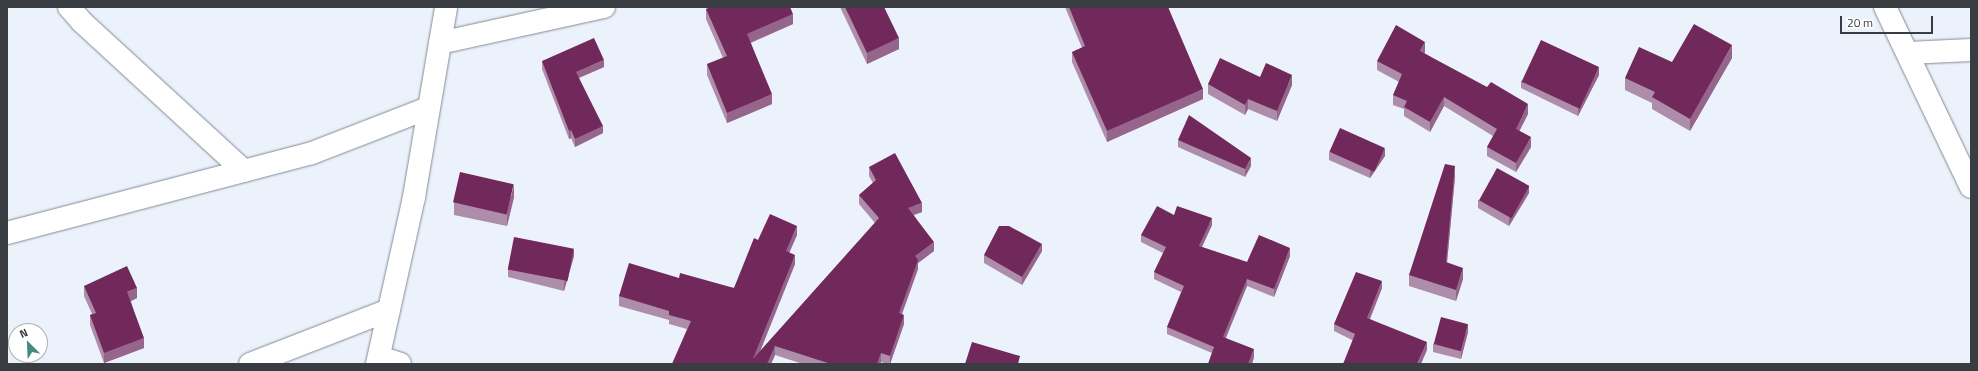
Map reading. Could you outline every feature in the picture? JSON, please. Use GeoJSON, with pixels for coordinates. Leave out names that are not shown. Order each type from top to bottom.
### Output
{"type":"FeatureCollection","features":[{"type":"Feature","properties":{"kind":"street"},"geometry":{"type":"LineString","coordinates":[[69,7],[82,22],[244,171]]}},
{"type":"Feature","properties":{"kind":"street"},"geometry":{"type":"LineString","coordinates":[[400,364],[378,360],[414,197],[446,7]]}},
{"type":"Feature","properties":{"kind":"street"},"geometry":{"type":"LineString","coordinates":[[440,43],[604,7]]}},
{"type":"Feature","properties":{"kind":"street"},"geometry":{"type":"LineString","coordinates":[[1886,7],[1971,187]]}},
{"type":"Feature","properties":{"kind":"street"},"geometry":{"type":"LineString","coordinates":[[1908,53],[1971,50]]}},
{"type":"Feature","properties":{"kind":"street"},"geometry":{"type":"LineString","coordinates":[[7,233],[312,153],[428,108]]}},
{"type":"Feature","properties":{"kind":"street"},"geometry":{"type":"LineString","coordinates":[[250,364],[389,310]]}},
{"type":"Feature","properties":{"kind":"building"},"geometry":{"type":"Polygon","coordinates":[[[710,7],[790,7],[793,14],[747,34],[772,94],[727,113],[707,64],[727,56],[706,9],[710,7]]]}},
{"type":"Feature","properties":{"kind":"building"},"geometry":{"type":"Polygon","coordinates":[[[845,7],[884,7],[899,38],[867,53],[845,7]]]}},
{"type":"Feature","properties":{"kind":"building"},"geometry":{"type":"Polygon","coordinates":[[[1069,7],[1168,7],[1203,89],[1107,131],[1072,52],[1085,46],[1069,7]]]}},
{"type":"Feature","properties":{"kind":"building"},"geometry":{"type":"Polygon","coordinates":[[[1694,24],[1732,45],[1690,119],[1652,97],[1655,92],[1625,78],[1639,47],[1672,62],[1694,24]]]}},
{"type":"Feature","properties":{"kind":"building"},"geometry":{"type":"Polygon","coordinates":[[[1396,25],[1425,42],[1420,51],[1487,87],[1491,82],[1528,104],[1516,129],[1531,137],[1516,163],[1487,147],[1497,129],[1444,97],[1430,122],[1404,107],[1407,101],[1393,95],[1402,74],[1377,61],[1396,25]]]}},
{"type":"Feature","properties":{"kind":"building"},"geometry":{"type":"Polygon","coordinates":[[[594,38],[604,60],[576,72],[603,126],[575,139],[571,130],[569,131],[542,61],[594,38]]]}},
{"type":"Feature","properties":{"kind":"building"},"geometry":{"type":"Polygon","coordinates":[[[1541,40],[1599,67],[1580,109],[1522,82],[1541,40]]]}},
{"type":"Feature","properties":{"kind":"building"},"geometry":{"type":"Polygon","coordinates":[[[1220,58],[1260,77],[1266,63],[1292,75],[1277,111],[1248,99],[1245,105],[1208,84],[1220,58]]]}},
{"type":"Feature","properties":{"kind":"building"},"geometry":{"type":"Polygon","coordinates":[[[1189,115],[1251,158],[1245,169],[1178,140],[1189,115]]]}},
{"type":"Feature","properties":{"kind":"building"},"geometry":{"type":"Polygon","coordinates":[[[1340,128],[1385,148],[1374,172],[1329,152],[1340,128]]]}},
{"type":"Feature","properties":{"kind":"building"},"geometry":{"type":"Polygon","coordinates":[[[895,153],[922,203],[908,208],[934,242],[915,256],[918,260],[899,313],[904,315],[890,356],[881,353],[877,364],[831,364],[775,346],[767,364],[672,364],[691,321],[669,315],[669,311],[619,296],[629,263],[679,278],[680,273],[734,288],[754,238],[758,240],[770,214],[797,226],[786,251],[795,255],[753,359],[879,218],[859,195],[876,180],[869,167],[895,153]]]}},
{"type":"Feature","properties":{"kind":"building"},"geometry":{"type":"Polygon","coordinates":[[[1445,164],[1455,166],[1446,262],[1463,268],[1456,290],[1409,275],[1445,164]]]}},
{"type":"Feature","properties":{"kind":"building"},"geometry":{"type":"Polygon","coordinates":[[[1497,168],[1529,186],[1511,218],[1479,200],[1497,168]]]}},
{"type":"Feature","properties":{"kind":"building"},"geometry":{"type":"Polygon","coordinates":[[[460,172],[514,184],[507,215],[453,202],[460,172]]]}},
{"type":"Feature","properties":{"kind":"building"},"geometry":{"type":"Polygon","coordinates":[[[1157,206],[1174,215],[1177,206],[1212,218],[1199,246],[1247,262],[1259,235],[1290,248],[1274,289],[1247,279],[1223,337],[1254,349],[1248,364],[1208,364],[1214,347],[1167,327],[1184,286],[1154,272],[1166,247],[1141,235],[1157,206]]]}},
{"type":"Feature","properties":{"kind":"building"},"geometry":{"type":"Polygon","coordinates":[[[999,226],[1009,226],[1042,244],[1022,277],[984,255],[999,226]]]}},
{"type":"Feature","properties":{"kind":"building"},"geometry":{"type":"Polygon","coordinates":[[[514,237],[574,249],[568,281],[508,269],[514,237]]]}},
{"type":"Feature","properties":{"kind":"building"},"geometry":{"type":"Polygon","coordinates":[[[127,266],[137,288],[127,292],[144,338],[104,353],[90,315],[96,313],[84,286],[127,266]]]}},
{"type":"Feature","properties":{"kind":"building"},"geometry":{"type":"Polygon","coordinates":[[[1356,272],[1382,281],[1367,318],[1427,342],[1417,364],[1343,364],[1355,334],[1334,324],[1356,272]]]}},
{"type":"Feature","properties":{"kind":"building"},"geometry":{"type":"Polygon","coordinates":[[[1441,317],[1468,324],[1461,351],[1434,344],[1441,317]]]}},
{"type":"Feature","properties":{"kind":"building"},"geometry":{"type":"Polygon","coordinates":[[[972,342],[1020,356],[1018,364],[965,364],[972,342]]]}}]}
